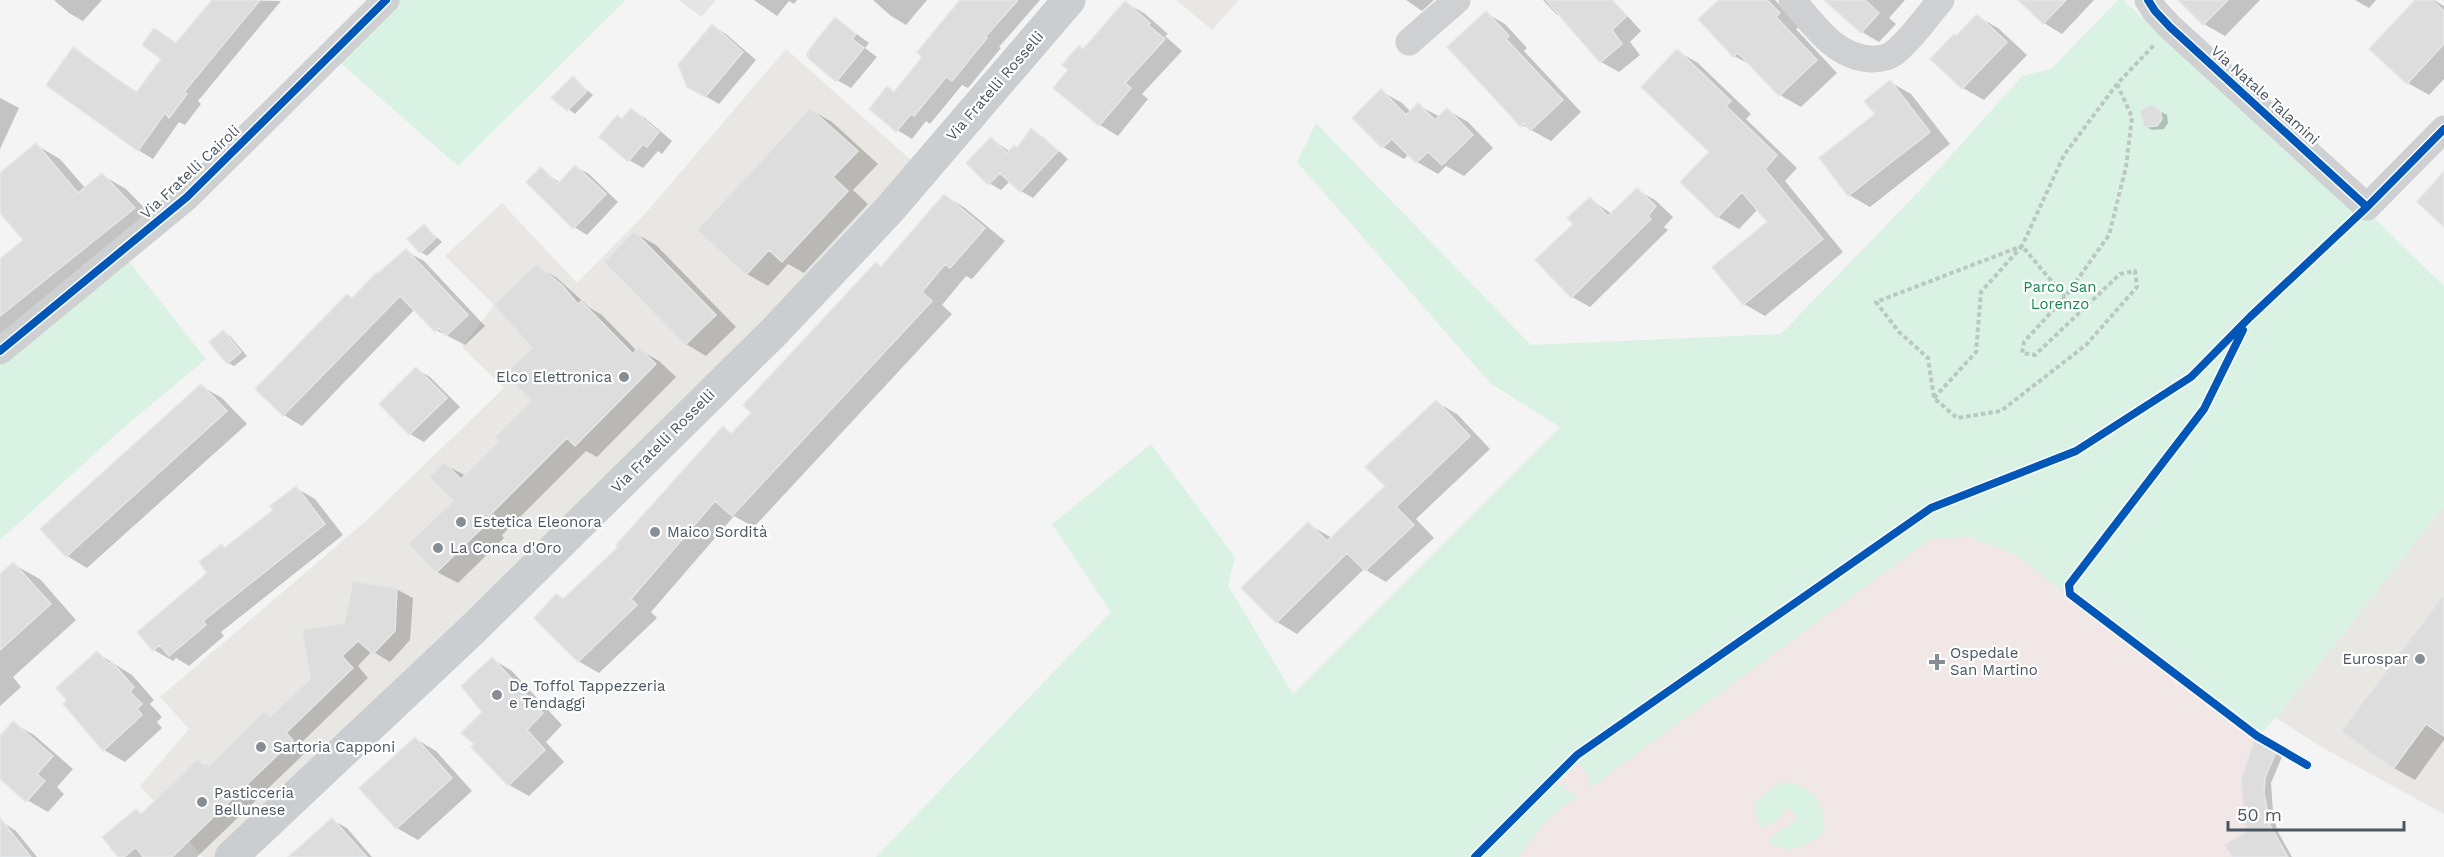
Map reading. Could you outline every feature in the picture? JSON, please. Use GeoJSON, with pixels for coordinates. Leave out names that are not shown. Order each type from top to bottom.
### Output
{"type":"FeatureCollection","features":[{"type":"Feature","properties":{"kind":"main road","name":"Via Fratelli Rosselli"},"geometry":{"type":"LineString","coordinates":[[231,857],[472,630],[776,330],[889,210],[1068,0]]}},
{"type":"Feature","properties":{"kind":"street","name":"Via Fratelli Cairoli"},"geometry":{"type":"LineString","coordinates":[[0,351],[187,197],[386,0]]}},
{"type":"Feature","properties":{"kind":"street"},"geometry":{"type":"LineString","coordinates":[[1409,42],[1457,0]]}},
{"type":"Feature","properties":{"kind":"street"},"geometry":{"type":"LineString","coordinates":[[1792,0],[1842,52],[1854,57],[1880,59],[1893,54],[1903,45],[1941,0]]}},
{"type":"Feature","properties":{"kind":"street","name":"Via Natale Talamini"},"geometry":{"type":"LineString","coordinates":[[2148,0],[2170,27],[2367,207],[2444,129]]}},
{"type":"Feature","properties":{"kind":"path"},"geometry":{"type":"LineString","coordinates":[[1934,398],[1976,352],[1981,292],[2022,246],[2064,155],[2117,84],[2170,27]]}},
{"type":"Feature","properties":{"kind":"path"},"geometry":{"type":"LineString","coordinates":[[2022,246],[1876,302],[1899,332],[1928,358],[1934,398],[1957,418],[2001,411],[2086,345],[2137,287],[2135,271],[2120,274],[2035,355],[2022,353],[2024,342],[2065,297],[2109,235],[2126,167],[2132,117],[2117,84]]}},
{"type":"Feature","properties":{"kind":"path"},"geometry":{"type":"LineString","coordinates":[[2022,246],[2065,297]]}},
{"type":"Feature","properties":{"kind":"shaded area"},"geometry":{"type":"Polygon","coordinates":[[[679,0],[716,0],[701,17],[679,0]]]}},
{"type":"Feature","properties":{"kind":"shaded area"},"geometry":{"type":"Polygon","coordinates":[[[1176,0],[1239,0],[1212,30],[1176,0]]]}},
{"type":"Feature","properties":{"kind":"shaded area"},"geometry":{"type":"Polygon","coordinates":[[[786,49],[920,168],[233,857],[203,857],[140,786],[189,729],[160,697],[367,520],[504,388],[462,347],[494,305],[445,256],[502,203],[577,283],[644,215],[786,49]]]}},
{"type":"Feature","properties":{"kind":"shaded area"},"geometry":{"type":"Polygon","coordinates":[[[2444,506],[2444,814],[2325,749],[2276,718],[2444,506]]]}},
{"type":"Feature","properties":{"kind":"shaded area","name":"Ospedale San Martino"},"geometry":{"type":"Polygon","coordinates":[[[1917,528],[1968,536],[2015,554],[2254,740],[2276,752],[2265,778],[2264,794],[2270,825],[2288,857],[1483,857],[1579,763],[1917,528]]]}},
{"type":"Feature","properties":{"kind":"green space"},"geometry":{"type":"Polygon","coordinates":[[[397,0],[626,0],[458,166],[336,59],[397,0]]]}},
{"type":"Feature","properties":{"kind":"green space","name":"Parco San Lorenzo"},"geometry":{"type":"Polygon","coordinates":[[[2118,0],[2123,0],[2173,46],[2367,207],[2375,219],[2444,286],[2444,506],[2276,718],[2254,740],[2015,554],[1968,536],[1929,540],[1591,787],[1588,782],[1589,776],[1579,763],[1558,782],[1569,793],[1575,791],[1576,798],[1548,818],[1518,857],[876,857],[1111,612],[1052,524],[1151,444],[1235,557],[1228,585],[1293,694],[1560,427],[1490,383],[1297,162],[1316,123],[1531,345],[1781,334],[1922,188],[2022,76],[2051,69],[2118,0]]]}},
{"type":"Feature","properties":{"kind":"green space"},"geometry":{"type":"Polygon","coordinates":[[[123,254],[206,359],[123,428],[0,540],[0,352],[123,254]]]}},
{"type":"Feature","properties":{"kind":"green space"},"geometry":{"type":"Polygon","coordinates":[[[1782,782],[1792,783],[1808,790],[1815,796],[1823,813],[1824,832],[1811,842],[1796,848],[1781,848],[1767,840],[1798,819],[1789,807],[1778,819],[1762,829],[1755,811],[1755,803],[1782,782]]]}},
{"type":"Feature","properties":{"kind":"building"},"geometry":{"type":"Polygon","coordinates":[[[212,0],[260,0],[184,92],[187,94],[169,118],[165,113],[138,151],[46,85],[73,47],[136,93],[161,59],[142,45],[154,28],[176,43],[212,0]]]}},
{"type":"Feature","properties":{"kind":"building"},"geometry":{"type":"Polygon","coordinates":[[[960,0],[1018,0],[985,37],[987,38],[952,81],[946,77],[914,116],[911,114],[896,132],[869,109],[887,86],[894,92],[922,57],[917,52],[960,0]]]}},
{"type":"Feature","properties":{"kind":"building"},"geometry":{"type":"Polygon","coordinates":[[[1546,0],[1612,0],[1627,16],[1612,30],[1622,44],[1600,63],[1546,0]]]}},
{"type":"Feature","properties":{"kind":"building"},"geometry":{"type":"Polygon","coordinates":[[[1719,0],[1767,0],[1780,13],[1776,17],[1817,60],[1779,96],[1738,53],[1733,57],[1698,19],[1719,0]]]}},
{"type":"Feature","properties":{"kind":"building"},"geometry":{"type":"Polygon","coordinates":[[[1824,0],[1865,0],[1879,13],[1861,33],[1824,0]]]}},
{"type":"Feature","properties":{"kind":"building"},"geometry":{"type":"Polygon","coordinates":[[[2018,0],[2066,0],[2043,24],[2018,0]]]}},
{"type":"Feature","properties":{"kind":"building"},"geometry":{"type":"Polygon","coordinates":[[[2178,0],[2228,0],[2203,25],[2178,0]]]}},
{"type":"Feature","properties":{"kind":"building"},"geometry":{"type":"Polygon","coordinates":[[[2415,0],[2432,0],[2444,11],[2444,44],[2407,84],[2369,49],[2415,0]]]}},
{"type":"Feature","properties":{"kind":"building"},"geometry":{"type":"Polygon","coordinates":[[[1125,1],[1165,39],[1125,83],[1131,88],[1099,126],[1053,88],[1068,70],[1062,65],[1079,45],[1083,49],[1125,1]]]}},
{"type":"Feature","properties":{"kind":"building"},"geometry":{"type":"Polygon","coordinates":[[[1486,11],[1509,36],[1506,39],[1563,100],[1530,131],[1524,123],[1521,127],[1447,47],[1486,11]]]}},
{"type":"Feature","properties":{"kind":"building"},"geometry":{"type":"Polygon","coordinates":[[[1977,14],[2007,42],[1962,89],[1930,59],[1977,14]]]}},
{"type":"Feature","properties":{"kind":"building"},"geometry":{"type":"Polygon","coordinates":[[[835,17],[856,34],[852,39],[864,48],[836,82],[808,58],[808,51],[835,17]]]}},
{"type":"Feature","properties":{"kind":"building"},"geometry":{"type":"Polygon","coordinates":[[[712,24],[743,52],[705,97],[687,87],[678,65],[712,24]]]}},
{"type":"Feature","properties":{"kind":"building"},"geometry":{"type":"Polygon","coordinates":[[[1677,49],[1731,101],[1726,106],[1777,155],[1765,169],[1823,239],[1743,305],[1712,267],[1767,222],[1742,192],[1717,218],[1680,182],[1709,152],[1641,87],[1677,49]]]}},
{"type":"Feature","properties":{"kind":"building"},"geometry":{"type":"Polygon","coordinates":[[[573,76],[587,91],[567,111],[551,98],[573,76]]]}},
{"type":"Feature","properties":{"kind":"building"},"geometry":{"type":"Polygon","coordinates":[[[1890,80],[1930,132],[1848,196],[1819,158],[1875,114],[1864,101],[1890,80]]]}},
{"type":"Feature","properties":{"kind":"building"},"geometry":{"type":"Polygon","coordinates":[[[1381,89],[1406,115],[1418,103],[1435,120],[1447,108],[1473,135],[1442,165],[1428,152],[1416,163],[1392,139],[1382,148],[1352,118],[1381,89]]]}},
{"type":"Feature","properties":{"kind":"building"},"geometry":{"type":"Polygon","coordinates":[[[2152,105],[2160,110],[2162,119],[2157,126],[2144,127],[2140,110],[2152,105]]]}},
{"type":"Feature","properties":{"kind":"building"},"geometry":{"type":"Polygon","coordinates":[[[631,108],[659,132],[647,147],[643,144],[628,162],[599,137],[617,115],[622,119],[631,108]]]}},
{"type":"Feature","properties":{"kind":"building"},"geometry":{"type":"Polygon","coordinates":[[[810,108],[858,151],[833,177],[848,191],[782,262],[769,250],[746,275],[697,230],[810,108]]]}},
{"type":"Feature","properties":{"kind":"building"},"geometry":{"type":"Polygon","coordinates":[[[1031,128],[1058,151],[1020,192],[1000,173],[988,185],[966,163],[991,137],[1007,153],[1014,145],[1017,148],[1031,128]]]}},
{"type":"Feature","properties":{"kind":"building"},"geometry":{"type":"Polygon","coordinates":[[[36,143],[78,193],[102,173],[135,208],[0,316],[0,259],[23,240],[0,213],[0,173],[36,143]]]}},
{"type":"Feature","properties":{"kind":"building"},"geometry":{"type":"Polygon","coordinates":[[[575,165],[606,194],[573,229],[526,182],[541,167],[558,184],[575,165]]]}},
{"type":"Feature","properties":{"kind":"building"},"geometry":{"type":"Polygon","coordinates":[[[2444,171],[2444,227],[2417,202],[2444,171]]]}},
{"type":"Feature","properties":{"kind":"building"},"geometry":{"type":"Polygon","coordinates":[[[1637,188],[1656,206],[1648,216],[1651,219],[1571,298],[1535,260],[1573,224],[1567,218],[1590,197],[1608,216],[1637,188]]]}},
{"type":"Feature","properties":{"kind":"building"},"geometry":{"type":"Polygon","coordinates":[[[944,194],[985,228],[950,268],[945,264],[922,292],[932,301],[732,516],[715,501],[631,599],[637,605],[578,662],[534,618],[556,594],[563,599],[618,547],[616,545],[723,426],[731,434],[751,413],[743,405],[876,262],[881,267],[944,194]]]}},
{"type":"Feature","properties":{"kind":"building"},"geometry":{"type":"Polygon","coordinates":[[[424,224],[436,238],[420,253],[407,239],[424,224]]]}},
{"type":"Feature","properties":{"kind":"building"},"geometry":{"type":"Polygon","coordinates":[[[634,231],[716,315],[685,345],[604,262],[634,231]]]}},
{"type":"Feature","properties":{"kind":"building"},"geometry":{"type":"Polygon","coordinates":[[[406,249],[468,315],[446,336],[439,328],[435,332],[400,296],[283,416],[255,389],[347,294],[352,298],[377,272],[406,249]]]}},
{"type":"Feature","properties":{"kind":"building"},"geometry":{"type":"Polygon","coordinates":[[[536,264],[562,285],[578,304],[581,301],[633,354],[638,347],[656,364],[575,446],[567,438],[482,523],[485,525],[436,573],[408,544],[453,501],[429,477],[444,462],[461,479],[499,441],[495,437],[531,401],[505,374],[532,348],[494,305],[536,264]]]}},
{"type":"Feature","properties":{"kind":"building"},"geometry":{"type":"Polygon","coordinates":[[[223,330],[241,352],[227,364],[209,342],[223,330]]]}},
{"type":"Feature","properties":{"kind":"building"},"geometry":{"type":"Polygon","coordinates":[[[416,367],[447,398],[409,435],[379,404],[416,367]]]}},
{"type":"Feature","properties":{"kind":"building"},"geometry":{"type":"Polygon","coordinates":[[[201,384],[227,411],[66,557],[40,529],[201,384]]]}},
{"type":"Feature","properties":{"kind":"building"},"geometry":{"type":"Polygon","coordinates":[[[1436,400],[1470,436],[1396,507],[1414,525],[1365,571],[1347,553],[1276,623],[1241,588],[1308,522],[1327,541],[1385,486],[1365,467],[1436,400]]]}},
{"type":"Feature","properties":{"kind":"building"},"geometry":{"type":"Polygon","coordinates":[[[296,486],[325,524],[203,621],[206,625],[169,656],[160,645],[153,651],[137,632],[207,573],[199,562],[222,544],[224,548],[273,510],[270,506],[296,486]]]}},
{"type":"Feature","properties":{"kind":"building"},"geometry":{"type":"Polygon","coordinates":[[[13,562],[51,604],[0,650],[0,574],[13,562]]]}},
{"type":"Feature","properties":{"kind":"building"},"geometry":{"type":"Polygon","coordinates":[[[353,581],[397,588],[395,631],[373,654],[358,641],[342,656],[353,668],[286,733],[293,740],[172,857],[143,857],[136,847],[124,857],[118,857],[102,837],[136,809],[141,814],[198,759],[207,768],[264,711],[270,717],[310,679],[302,630],[344,623],[353,581]]]}},
{"type":"Feature","properties":{"kind":"building","name":"Eurospar"},"geometry":{"type":"Polygon","coordinates":[[[2444,594],[2444,736],[2426,724],[2393,769],[2341,731],[2444,594]]]}},
{"type":"Feature","properties":{"kind":"building"},"geometry":{"type":"Polygon","coordinates":[[[97,651],[109,664],[111,661],[134,687],[130,692],[142,704],[137,709],[142,715],[103,751],[63,704],[67,700],[56,688],[97,651]]]}},
{"type":"Feature","properties":{"kind":"building"},"geometry":{"type":"Polygon","coordinates":[[[492,657],[543,713],[527,730],[545,750],[508,786],[471,747],[474,744],[461,733],[482,712],[461,686],[492,657]]]}},
{"type":"Feature","properties":{"kind":"building"},"geometry":{"type":"Polygon","coordinates":[[[13,721],[53,756],[37,774],[45,781],[26,802],[0,779],[0,736],[13,721]]]}},
{"type":"Feature","properties":{"kind":"building"},"geometry":{"type":"Polygon","coordinates":[[[415,737],[452,778],[396,829],[359,788],[415,737]]]}},
{"type":"Feature","properties":{"kind":"building"},"geometry":{"type":"Polygon","coordinates":[[[2254,740],[2276,752],[2265,778],[2264,793],[2270,825],[2288,857],[2233,857],[2224,845],[2246,832],[2241,780],[2254,740]]]}},
{"type":"Feature","properties":{"kind":"building"},"geometry":{"type":"Polygon","coordinates":[[[0,818],[31,857],[0,857],[0,818]]]}},
{"type":"Feature","properties":{"kind":"building"},"geometry":{"type":"Polygon","coordinates":[[[332,818],[367,857],[288,857],[332,818]]]}},
{"type":"Feature","properties":{"kind":"cycle path"},"geometry":{"type":"LineString","coordinates":[[0,351],[187,197],[386,0]]}},
{"type":"Feature","properties":{"kind":"cycle path"},"geometry":{"type":"LineString","coordinates":[[2148,0],[2170,27],[2367,207]]}},
{"type":"Feature","properties":{"kind":"cycle path"},"geometry":{"type":"LineString","coordinates":[[1475,857],[1577,755],[1931,508],[2076,451],[2191,377],[2250,317],[2367,207],[2444,129]]}},
{"type":"Feature","properties":{"kind":"cycle path"},"geometry":{"type":"LineString","coordinates":[[2243,330],[2204,409],[2069,585],[2070,594],[2257,736],[2307,765]]}},
{"type":"Feature","properties":{"kind":"place","name":"Elco Elettronica"},"geometry":{"type":"Point","coordinates":[624,377]}},
{"type":"Feature","properties":{"kind":"place","name":"Estetica Eleonora"},"geometry":{"type":"Point","coordinates":[461,522]}},
{"type":"Feature","properties":{"kind":"place","name":"Maico Sordità"},"geometry":{"type":"Point","coordinates":[655,532]}},
{"type":"Feature","properties":{"kind":"place","name":"La Conca d'Oro"},"geometry":{"type":"Point","coordinates":[438,548]}},
{"type":"Feature","properties":{"kind":"place","name":"Eurospar"},"geometry":{"type":"Point","coordinates":[2420,659]}},
{"type":"Feature","properties":{"kind":"place","name":"Ospedale San Martino"},"geometry":{"type":"Point","coordinates":[1937,662]}},
{"type":"Feature","properties":{"kind":"place","name":"De Toffol Tappezzeria e Tendaggi"},"geometry":{"type":"Point","coordinates":[497,695]}},
{"type":"Feature","properties":{"kind":"place","name":"Sartoria Capponi"},"geometry":{"type":"Point","coordinates":[261,747]}},
{"type":"Feature","properties":{"kind":"place","name":"Pasticceria Bellunese"},"geometry":{"type":"Point","coordinates":[202,802]}}]}
